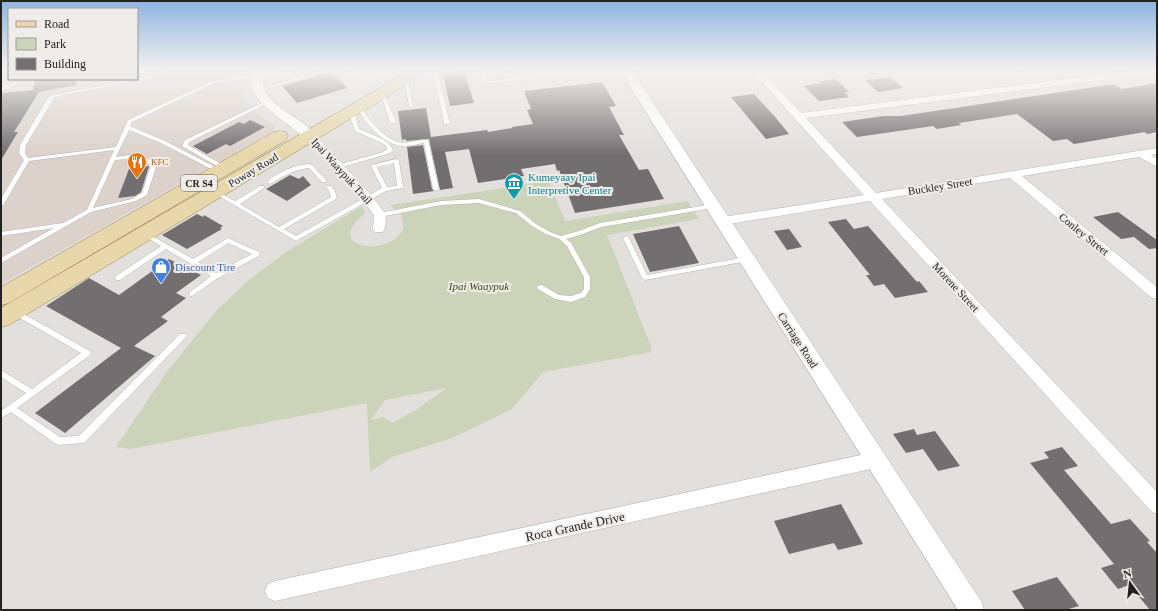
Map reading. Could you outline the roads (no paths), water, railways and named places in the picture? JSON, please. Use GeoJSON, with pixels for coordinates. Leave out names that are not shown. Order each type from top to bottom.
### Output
{"type":"FeatureCollection","features":[{"type":"Feature","properties":{"kind":"main road","name":"Poway Road"},"geometry":{"type":"LineString","coordinates":[[6,302],[145,234],[215,192],[305,130],[360,98]]}},
{"type":"Feature","properties":{"kind":"main road","name":"Poway Road"},"geometry":{"type":"LineString","coordinates":[[6,302],[222,170],[305,130],[354,109],[367,98]]}},
{"type":"Feature","properties":{"kind":"street"},"geometry":{"type":"LineString","coordinates":[[264,98],[305,130]]}},
{"type":"Feature","properties":{"kind":"street","name":"Carriage Road"},"geometry":{"type":"LineString","coordinates":[[643,98],[972,610]]}},
{"type":"Feature","properties":{"kind":"street","name":"Morene Street"},"geometry":{"type":"LineString","coordinates":[[782,98],[1157,505]]}},
{"type":"Feature","properties":{"kind":"street"},"geometry":{"type":"LineString","coordinates":[[799,116],[943,98]]}},
{"type":"Feature","properties":{"kind":"street","name":"Ipai Waaypuk Trail"},"geometry":{"type":"LineString","coordinates":[[305,130],[339,166],[380,214],[378,229]]}},
{"type":"Feature","properties":{"kind":"street","name":"Buckley Street"},"geometry":{"type":"LineString","coordinates":[[723,222],[1157,151]]}},
{"type":"Feature","properties":{"kind":"street"},"geometry":{"type":"LineString","coordinates":[[1141,154],[1157,164]]}},
{"type":"Feature","properties":{"kind":"street","name":"Conley Street"},"geometry":{"type":"LineString","coordinates":[[1012,174],[1157,294]]}},
{"type":"Feature","properties":{"kind":"street","name":"Roca Grande Drive"},"geometry":{"type":"LineString","coordinates":[[275,591],[875,460]]}},
{"type":"Feature","properties":{"kind":"lane"},"geometry":{"type":"LineString","coordinates":[[27,160],[22,153],[23,145],[51,98]]}},
{"type":"Feature","properties":{"kind":"lane"},"geometry":{"type":"LineString","coordinates":[[89,211],[130,121],[181,98]]}},
{"type":"Feature","properties":{"kind":"lane"},"geometry":{"type":"LineString","coordinates":[[383,98],[393,122]]}},
{"type":"Feature","properties":{"kind":"lane"},"geometry":{"type":"LineString","coordinates":[[409,98],[411,106]]}},
{"type":"Feature","properties":{"kind":"lane"},"geometry":{"type":"LineString","coordinates":[[437,98],[447,123]]}},
{"type":"Feature","properties":{"kind":"lane"},"geometry":{"type":"LineString","coordinates":[[222,170],[185,146],[187,141],[268,102]]}},
{"type":"Feature","properties":{"kind":"lane"},"geometry":{"type":"LineString","coordinates":[[339,166],[382,154],[390,150],[390,146],[386,143],[356,130],[354,109]]}},
{"type":"Feature","properties":{"kind":"lane"},"geometry":{"type":"LineString","coordinates":[[354,109],[365,117],[388,140],[401,144],[426,141],[436,189]]}},
{"type":"Feature","properties":{"kind":"lane"},"geometry":{"type":"LineString","coordinates":[[127,127],[222,170]]}},
{"type":"Feature","properties":{"kind":"lane"},"geometry":{"type":"LineString","coordinates":[[27,160],[117,148]]}},
{"type":"Feature","properties":{"kind":"lane"},"geometry":{"type":"LineString","coordinates":[[1,261],[89,211],[134,200],[145,194],[154,164],[136,156],[113,159]]}},
{"type":"Feature","properties":{"kind":"lane"},"geometry":{"type":"LineString","coordinates":[[1,204],[27,160]]}},
{"type":"Feature","properties":{"kind":"lane"},"geometry":{"type":"LineString","coordinates":[[215,192],[237,203],[296,239],[386,189],[400,187],[396,161],[374,166],[386,189]]}},
{"type":"Feature","properties":{"kind":"lane"},"geometry":{"type":"LineString","coordinates":[[270,182],[288,170],[299,166],[310,166],[324,181]]}},
{"type":"Feature","properties":{"kind":"lane"},"geometry":{"type":"LineString","coordinates":[[237,203],[262,187]]}},
{"type":"Feature","properties":{"kind":"lane"},"geometry":{"type":"LineString","coordinates":[[280,229],[334,198],[329,187]]}},
{"type":"Feature","properties":{"kind":"lane"},"geometry":{"type":"LineString","coordinates":[[380,214],[441,203],[478,201],[518,212],[534,226],[562,238],[569,245],[587,277],[587,289],[583,295],[571,299],[557,297],[540,287]]}},
{"type":"Feature","properties":{"kind":"lane"},"geometry":{"type":"LineString","coordinates":[[562,238],[581,234],[600,225],[713,206]]}},
{"type":"Feature","properties":{"kind":"lane"},"geometry":{"type":"LineString","coordinates":[[1,234],[68,224]]}},
{"type":"Feature","properties":{"kind":"lane"},"geometry":{"type":"LineString","coordinates":[[145,234],[216,276]]}},
{"type":"Feature","properties":{"kind":"lane"},"geometry":{"type":"LineString","coordinates":[[626,238],[645,278],[747,259]]}},
{"type":"Feature","properties":{"kind":"lane"},"geometry":{"type":"LineString","coordinates":[[192,294],[216,276],[257,254],[228,240],[194,262]]}},
{"type":"Feature","properties":{"kind":"lane"},"geometry":{"type":"LineString","coordinates":[[118,278],[166,246]]}},
{"type":"Feature","properties":{"kind":"lane"},"geometry":{"type":"LineString","coordinates":[[1,415],[87,353],[6,302]]}},
{"type":"Feature","properties":{"kind":"lane"},"geometry":{"type":"LineString","coordinates":[[11,408],[60,441],[81,440],[183,336]]}},
{"type":"Feature","properties":{"kind":"lane"},"geometry":{"type":"LineString","coordinates":[[1,373],[32,393]]}},
{"type":"Feature","properties":{"kind":"place","name":"KFC"},"geometry":{"type":"Point","coordinates":[137,179]}},
{"type":"Feature","properties":{"kind":"place","name":"Kumeyaay Ipai Interpretive Center"},"geometry":{"type":"Point","coordinates":[514,200]}},
{"type":"Feature","properties":{"kind":"place","name":"Discount Tire"},"geometry":{"type":"Point","coordinates":[161,284]}},
{"type":"Feature","properties":{"kind":"park label","name":"Ipai Waaypuk"},"geometry":{"type":"Point","coordinates":[479,286]}}]}
